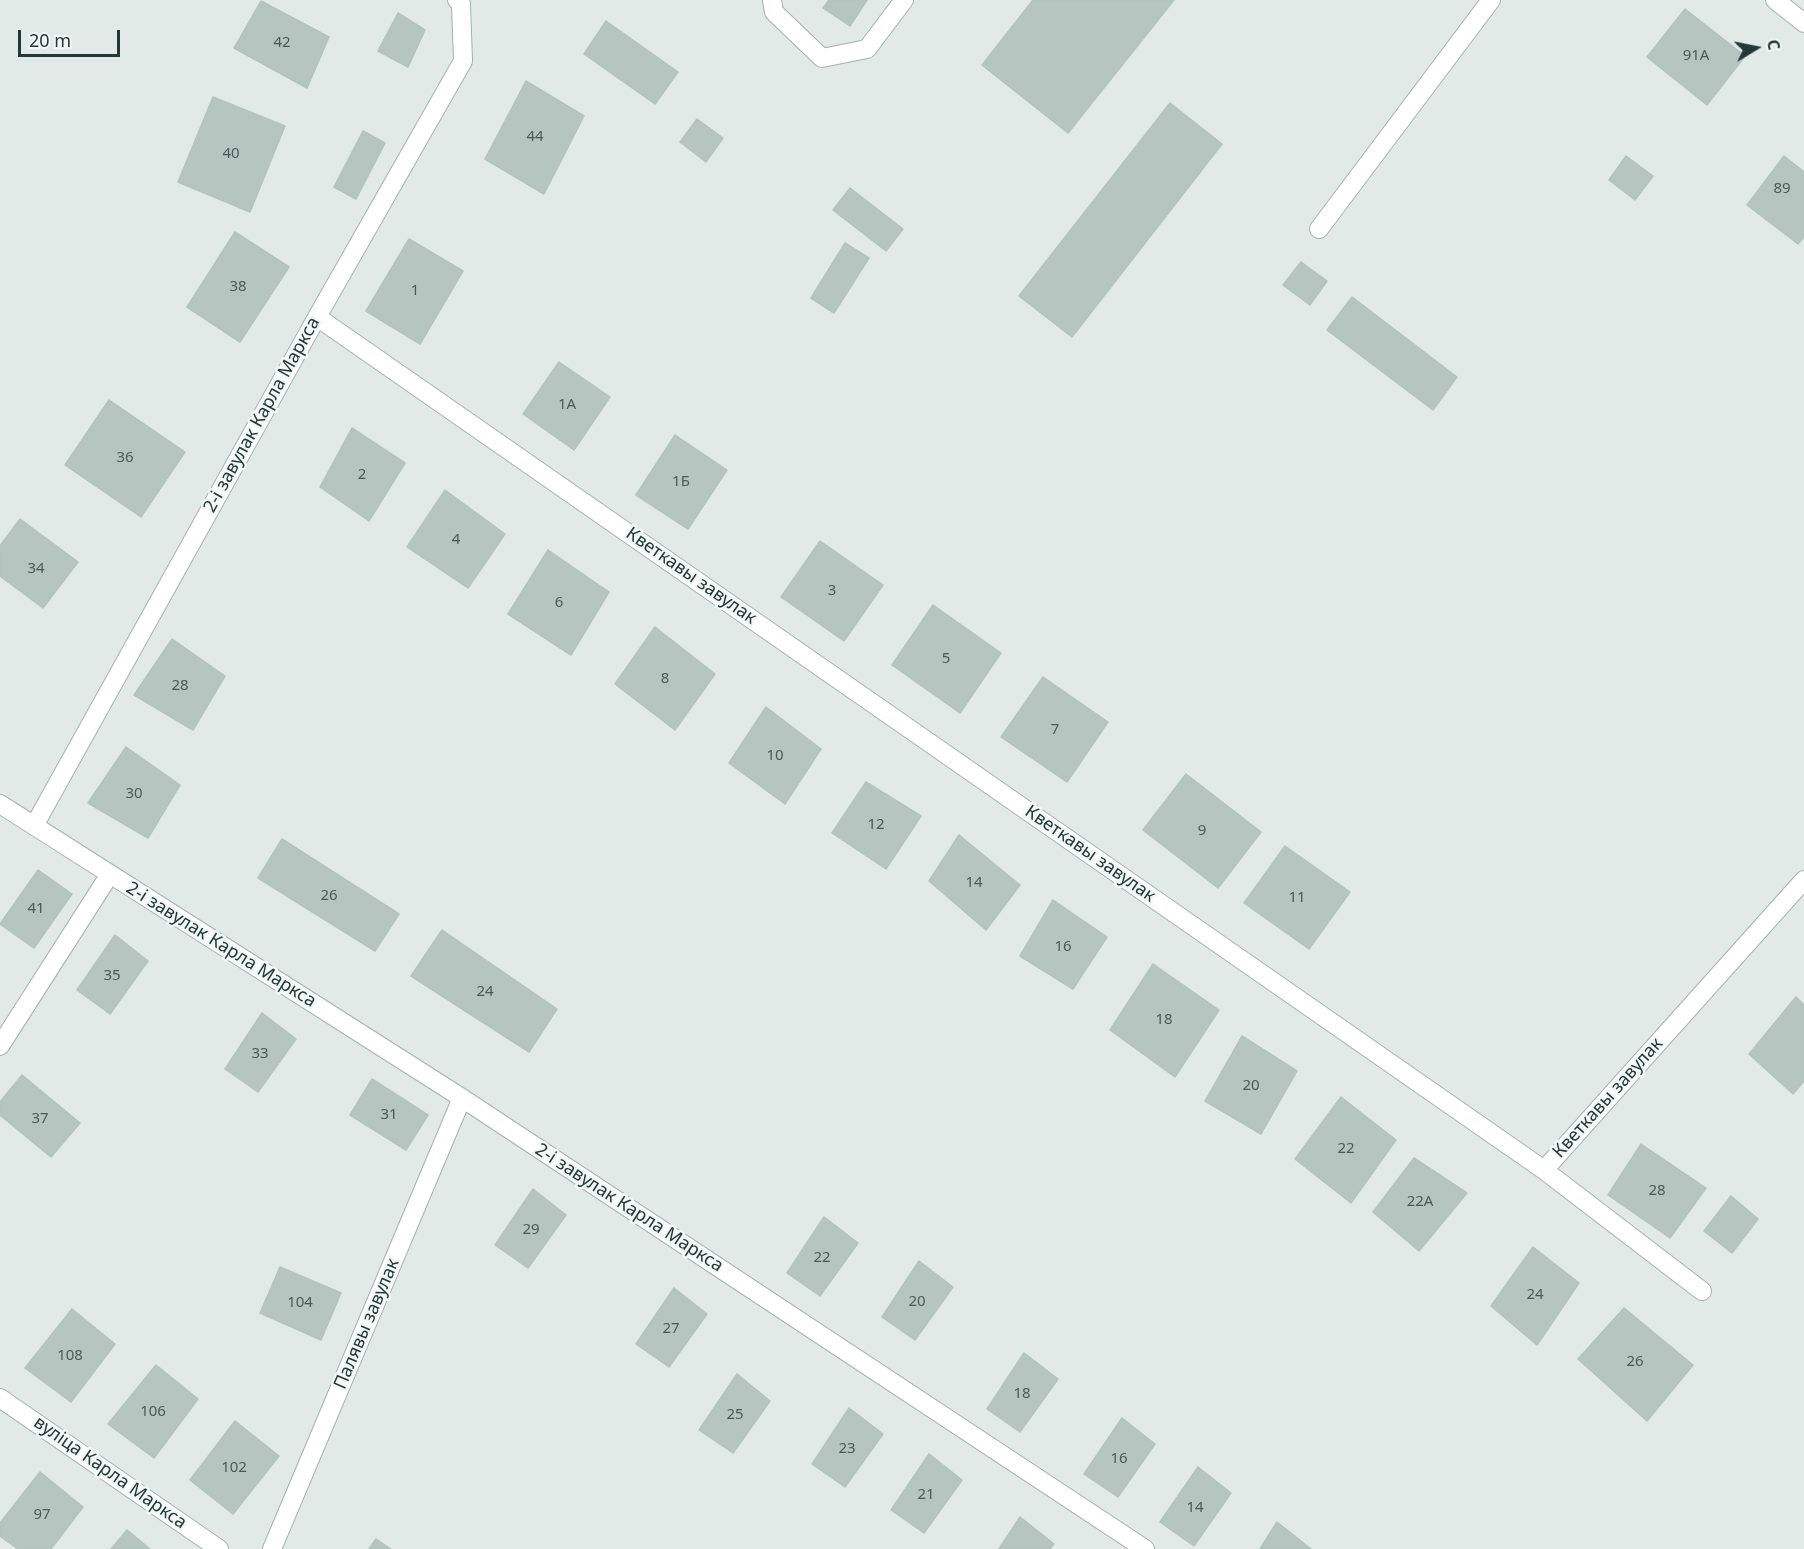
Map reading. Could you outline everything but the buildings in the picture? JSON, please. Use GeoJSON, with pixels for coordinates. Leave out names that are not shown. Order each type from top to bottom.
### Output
{"type":"FeatureCollection","features":[{"type":"Feature","properties":{"kind":"street","name":"2-і завулак Карла Маркса"},"geometry":{"type":"LineString","coordinates":[[34,826],[317,317],[463,61],[461,3],[457,0]]}},
{"type":"Feature","properties":{"kind":"street"},"geometry":{"type":"LineString","coordinates":[[772,0],[774,12],[822,58],[867,49],[904,0]]}},
{"type":"Feature","properties":{"kind":"street"},"geometry":{"type":"LineString","coordinates":[[1319,229],[1491,0]]}},
{"type":"Feature","properties":{"kind":"street"},"geometry":{"type":"LineString","coordinates":[[1775,0],[1804,23]]}},
{"type":"Feature","properties":{"kind":"street","name":"Кветкавы завулак"},"geometry":{"type":"LineString","coordinates":[[317,317],[1544,1170],[1804,880]]}},
{"type":"Feature","properties":{"kind":"street","name":"2-і завулак Карла Маркса"},"geometry":{"type":"LineString","coordinates":[[0,804],[462,1098],[1145,1549]]}},
{"type":"Feature","properties":{"kind":"street","name":"2-і завулак Карла Маркса"},"geometry":{"type":"LineString","coordinates":[[0,1046],[110,874]]}},
{"type":"Feature","properties":{"kind":"street","name":"Палявы завулак"},"geometry":{"type":"LineString","coordinates":[[272,1549],[462,1098]]}},
{"type":"Feature","properties":{"kind":"street"},"geometry":{"type":"LineString","coordinates":[[1544,1170],[1702,1292]]}},
{"type":"Feature","properties":{"kind":"street","name":"вуліца Карла Маркса"},"geometry":{"type":"LineString","coordinates":[[0,1398],[219,1549]]}}]}
